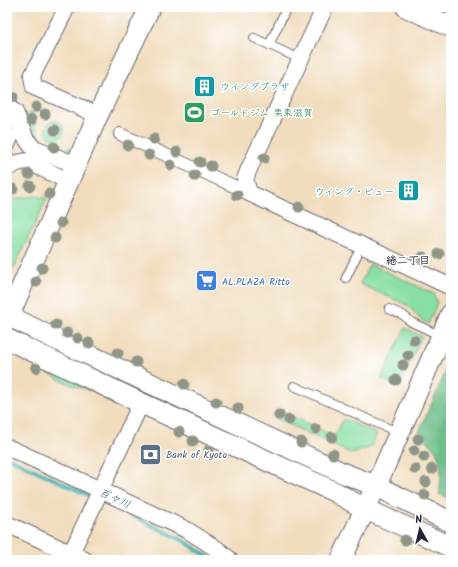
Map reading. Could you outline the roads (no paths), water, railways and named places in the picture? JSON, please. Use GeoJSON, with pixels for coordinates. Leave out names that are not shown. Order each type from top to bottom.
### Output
{"type":"FeatureCollection","features":[{"type":"Feature","properties":{"kind":"street"},"geometry":{"type":"LineString","coordinates":[[66,7],[32,76],[34,86],[98,115]]}},
{"type":"Feature","properties":{"kind":"street"},"geometry":{"type":"LineString","coordinates":[[150,7],[98,115],[8,317],[451,522]]}},
{"type":"Feature","properties":{"kind":"street"},"geometry":{"type":"LineString","coordinates":[[249,193],[245,178],[248,169],[325,7]]}},
{"type":"Feature","properties":{"kind":"street"},"geometry":{"type":"LineString","coordinates":[[406,7],[451,27]]}},
{"type":"Feature","properties":{"kind":"street"},"geometry":{"type":"LineString","coordinates":[[7,107],[15,112],[32,147],[72,173]]}},
{"type":"Feature","properties":{"kind":"street"},"geometry":{"type":"LineString","coordinates":[[120,134],[451,287]]}},
{"type":"Feature","properties":{"kind":"street"},"geometry":{"type":"LineString","coordinates":[[7,168],[17,163],[27,161],[72,173]]}},
{"type":"Feature","properties":{"kind":"street"},"geometry":{"type":"LineString","coordinates":[[341,560],[376,486],[451,314]]}},
{"type":"Feature","properties":{"kind":"street"},"geometry":{"type":"LineString","coordinates":[[7,339],[141,403],[335,492],[365,509],[451,547]]}},
{"type":"Feature","properties":{"kind":"street"},"geometry":{"type":"LineString","coordinates":[[7,524],[75,558],[97,496],[141,403]]}},
{"type":"Feature","properties":{"kind":"street"},"geometry":{"type":"LineString","coordinates":[[7,447],[97,496],[187,530],[217,549],[229,560]]}},
{"type":"Feature","properties":{"kind":"lane"},"geometry":{"type":"LineString","coordinates":[[269,45],[287,7]]}},
{"type":"Feature","properties":{"kind":"lane"},"geometry":{"type":"LineString","coordinates":[[254,38],[300,59]]}},
{"type":"Feature","properties":{"kind":"lane"},"geometry":{"type":"LineString","coordinates":[[7,155],[20,125]]}},
{"type":"Feature","properties":{"kind":"lane"},"geometry":{"type":"LineString","coordinates":[[346,278],[357,254]]}},
{"type":"Feature","properties":{"kind":"lane"},"geometry":{"type":"LineString","coordinates":[[390,309],[403,315],[411,322],[441,336]]}},
{"type":"Feature","properties":{"kind":"lane"},"geometry":{"type":"LineString","coordinates":[[294,386],[399,433]]}},
{"type":"Feature","properties":{"kind":"waterway","name":"百々川"},"geometry":{"type":"LineString","coordinates":[[7,457],[94,498]]}},
{"type":"Feature","properties":{"kind":"waterway","name":"百々川"},"geometry":{"type":"LineString","coordinates":[[100,500],[184,541],[213,560]]}},
{"type":"Feature","properties":{"kind":"place","name":"ウイングプラザ"},"geometry":{"type":"Point","coordinates":[204,86]}},
{"type":"Feature","properties":{"kind":"place","name":"ゴールドジム 栗東滋賀"},"geometry":{"type":"Point","coordinates":[195,112]}},
{"type":"Feature","properties":{"kind":"place","name":"ウイング・ビュー"},"geometry":{"type":"Point","coordinates":[409,191]}},
{"type":"Feature","properties":{"kind":"place","name":"AL.PLAZA Ritto"},"geometry":{"type":"Point","coordinates":[207,281]}},
{"type":"Feature","properties":{"kind":"place","name":"Bank of Kyoto"},"geometry":{"type":"Point","coordinates":[151,454]}},
{"type":"Feature","properties":{"kind":"district","name":"綣二丁目"},"geometry":{"type":"Point","coordinates":[408,260]}}]}
